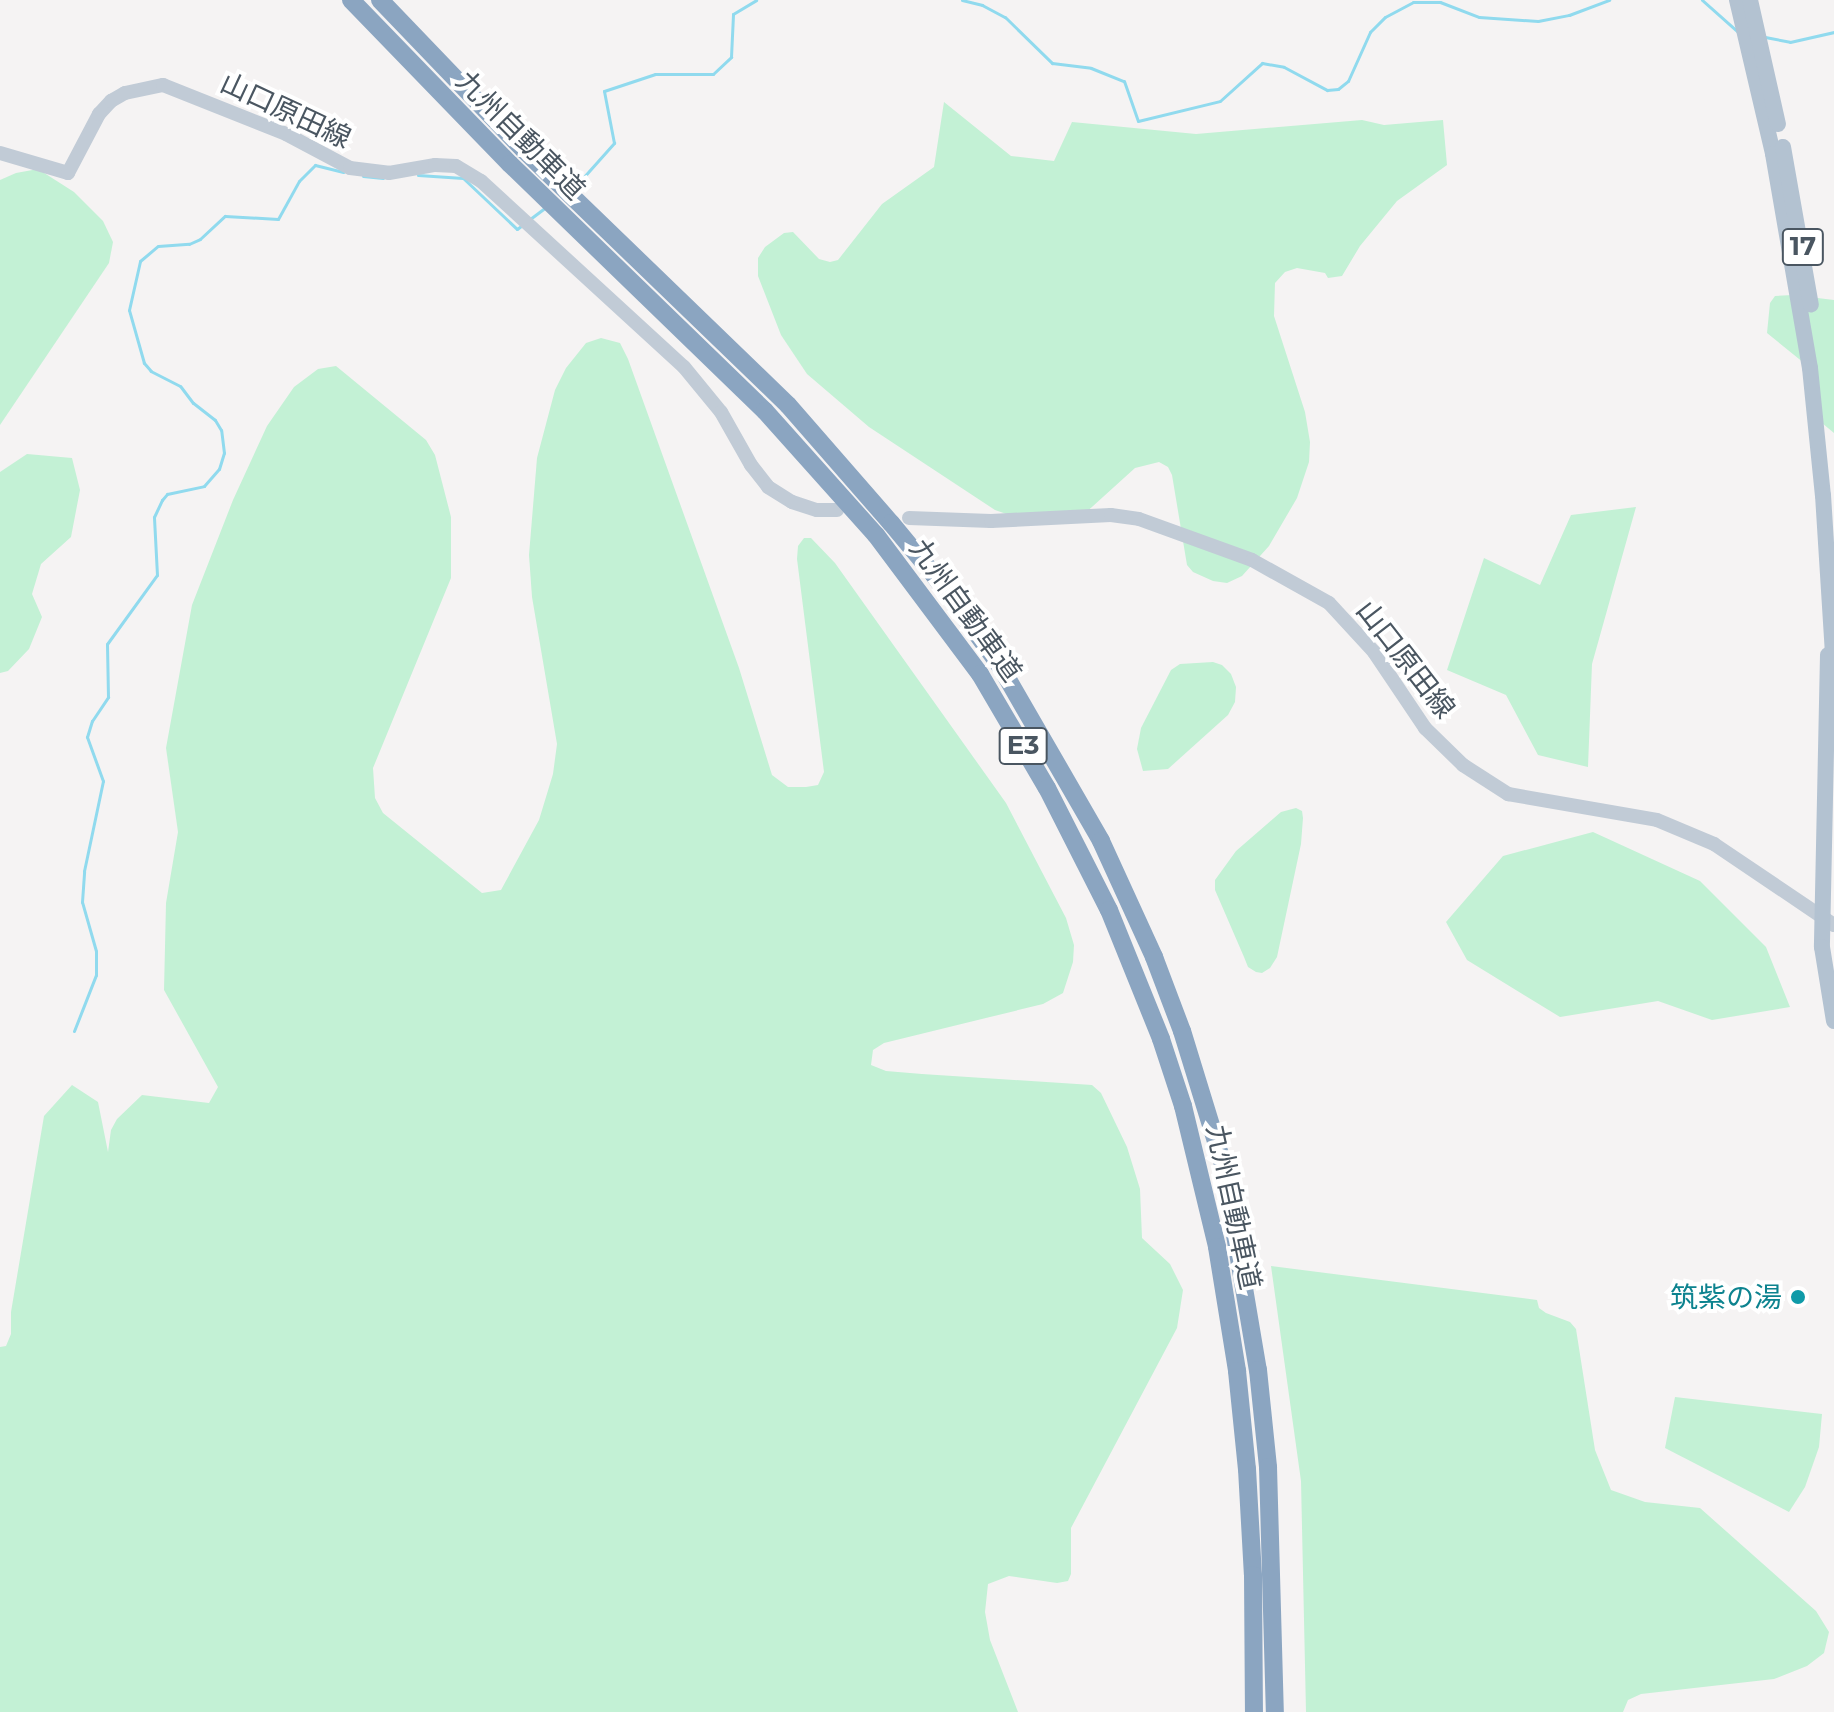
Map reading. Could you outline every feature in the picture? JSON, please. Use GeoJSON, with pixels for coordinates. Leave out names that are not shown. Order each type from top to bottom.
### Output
{"type":"FeatureCollection","features":[{"type":"Feature","properties":{"kind":"highway","name":"九州自動車道"},"geometry":{"type":"LineString","coordinates":[[351,0],[510,164],[765,411],[876,535],[980,674],[1054,801],[1109,910],[1161,1039],[1183,1106],[1217,1247],[1237,1371],[1247,1469],[1253,1575],[1254,1712]]}},
{"type":"Feature","properties":{"kind":"highway","name":"九州自動車道"},"geometry":{"type":"LineString","coordinates":[[380,0],[524,150],[788,405],[900,534],[999,664],[1101,841],[1148,944],[1182,1031],[1223,1164],[1258,1370],[1268,1467],[1275,1712]]}},
{"type":"Feature","properties":{"kind":"main road","name":"17"},"geometry":{"type":"LineString","coordinates":[[1737,0],[1757,53]]}},
{"type":"Feature","properties":{"kind":"main road","name":"17"},"geometry":{"type":"LineString","coordinates":[[1750,0],[1824,442],[1829,498],[1834,668]]}},
{"type":"Feature","properties":{"kind":"main road","name":"山口原田線"},"geometry":{"type":"LineString","coordinates":[[0,153],[68,173],[99,114],[111,101],[125,93],[163,85],[286,134],[350,168],[389,173],[435,165],[456,166],[481,181],[684,367],[721,412],[751,465],[768,487],[792,502],[817,510],[837,510]]}},
{"type":"Feature","properties":{"kind":"main road","name":"山口原田線"},"geometry":{"type":"LineString","coordinates":[[909,518],[991,521],[1111,515],[1139,519],[1252,560],[1329,603],[1374,652],[1425,728],[1463,765],[1508,794],[1657,820],[1714,844],[1828,922]]}},
{"type":"Feature","properties":{"kind":"main road"},"geometry":{"type":"LineString","coordinates":[[1830,610],[1828,922],[1822,947],[1834,1021]]}},
{"type":"Feature","properties":{"kind":"green space"},"geometry":{"type":"Polygon","coordinates":[[[944,102],[1011,156],[1054,161],[1072,122],[1196,134],[1362,120],[1384,125],[1443,120],[1447,165],[1397,201],[1360,246],[1342,276],[1328,278],[1325,273],[1297,268],[1285,272],[1275,283],[1274,316],[1305,412],[1310,442],[1309,462],[1297,498],[1269,546],[1242,576],[1227,583],[1213,581],[1193,572],[1187,565],[1172,475],[1168,467],[1159,462],[1135,468],[1082,516],[1015,517],[995,510],[869,427],[807,374],[781,335],[758,276],[758,258],[765,247],[784,233],[793,232],[819,259],[830,262],[838,260],[882,204],[934,167],[944,102]]]}},
{"type":"Feature","properties":{"kind":"green space"},"geometry":{"type":"Polygon","coordinates":[[[38,169],[74,192],[103,221],[113,242],[109,263],[0,425],[0,180],[38,169]]]}},
{"type":"Feature","properties":{"kind":"green space"},"geometry":{"type":"Polygon","coordinates":[[[1775,296],[1834,300],[1834,433],[1816,418],[1804,363],[1767,333],[1770,303],[1775,296]]]}},
{"type":"Feature","properties":{"kind":"green space"},"geometry":{"type":"Polygon","coordinates":[[[601,338],[620,343],[628,359],[739,668],[772,775],[788,787],[806,787],[818,785],[824,772],[797,559],[798,546],[804,538],[811,538],[835,563],[1006,803],[1066,918],[1074,945],[1073,962],[1063,993],[1043,1004],[884,1043],[873,1050],[871,1065],[886,1071],[1092,1085],[1101,1093],[1127,1147],[1140,1189],[1142,1238],[1170,1264],[1183,1290],[1177,1328],[1071,1528],[1071,1574],[1068,1581],[1057,1583],[1009,1576],[988,1584],[985,1612],[990,1640],[1018,1712],[0,1712],[0,1347],[6,1346],[11,1334],[11,1312],[44,1116],[72,1085],[98,1102],[108,1152],[111,1130],[117,1119],[142,1095],[209,1103],[218,1087],[164,990],[166,903],[178,832],[166,748],[192,605],[233,500],[267,426],[294,387],[318,369],[336,366],[426,440],[435,455],[451,517],[451,578],[373,768],[375,798],[383,813],[482,893],[501,890],[539,820],[553,774],[557,744],[532,597],[529,555],[537,458],[555,390],[566,368],[586,343],[601,338]]]}},
{"type":"Feature","properties":{"kind":"green space"},"geometry":{"type":"Polygon","coordinates":[[[27,454],[72,458],[80,490],[71,537],[41,564],[32,594],[42,617],[29,649],[8,671],[0,673],[0,472],[27,454]]]}},
{"type":"Feature","properties":{"kind":"green space"},"geometry":{"type":"Polygon","coordinates":[[[1636,507],[1592,664],[1588,767],[1538,755],[1506,695],[1447,670],[1484,558],[1540,585],[1571,515],[1636,507]]]}},
{"type":"Feature","properties":{"kind":"green space"},"geometry":{"type":"Polygon","coordinates":[[[1213,662],[1222,665],[1231,674],[1236,687],[1235,702],[1228,715],[1168,769],[1143,771],[1137,749],[1141,728],[1171,670],[1180,664],[1213,662]]]}},
{"type":"Feature","properties":{"kind":"green space"},"geometry":{"type":"Polygon","coordinates":[[[1296,808],[1302,811],[1303,818],[1301,844],[1277,957],[1270,968],[1262,973],[1256,972],[1248,967],[1215,890],[1215,880],[1236,851],[1281,812],[1296,808]]]}},
{"type":"Feature","properties":{"kind":"green space"},"geometry":{"type":"Polygon","coordinates":[[[1593,832],[1700,881],[1766,947],[1790,1007],[1712,1020],[1658,1001],[1560,1017],[1467,960],[1446,922],[1503,856],[1593,832]]]}},
{"type":"Feature","properties":{"kind":"green space"},"geometry":{"type":"Polygon","coordinates":[[[1271,1266],[1537,1300],[1539,1308],[1546,1313],[1570,1322],[1576,1329],[1595,1450],[1611,1490],[1645,1502],[1700,1508],[1816,1611],[1829,1632],[1824,1653],[1807,1666],[1774,1679],[1641,1694],[1628,1700],[1623,1712],[1306,1712],[1301,1481],[1271,1266]]]}},
{"type":"Feature","properties":{"kind":"green space"},"geometry":{"type":"Polygon","coordinates":[[[1675,1397],[1822,1414],[1819,1447],[1805,1487],[1789,1512],[1665,1448],[1675,1397]]]}},
{"type":"Feature","properties":{"kind":"waterway"},"geometry":{"type":"LineString","coordinates":[[573,189],[614,143],[604,91],[655,74],[713,74],[731,57],[733,14],[756,0]]}},
{"type":"Feature","properties":{"kind":"waterway"},"geometry":{"type":"LineString","coordinates":[[962,0],[982,5],[1005,17],[1052,63],[1091,68],[1124,81],[1138,121],[1220,101],[1262,63],[1284,67],[1327,90],[1338,89],[1348,81],[1370,32],[1385,17],[1413,2],[1440,2],[1479,17],[1538,21],[1569,15],[1609,0]]}},
{"type":"Feature","properties":{"kind":"waterway"},"geometry":{"type":"LineString","coordinates":[[1702,0],[1738,32]]}},
{"type":"Feature","properties":{"kind":"waterway"},"geometry":{"type":"LineString","coordinates":[[1765,37],[1790,42],[1834,32]]}},
{"type":"Feature","properties":{"kind":"waterway"},"geometry":{"type":"LineString","coordinates":[[74,1031],[96,975],[96,951],[82,902],[84,871],[103,781],[87,737],[92,721],[108,697],[107,644],[157,575],[154,517],[162,500],[167,494],[204,486],[219,469],[224,453],[221,430],[215,420],[193,403],[180,386],[151,371],[144,363],[129,310],[140,261],[158,246],[189,244],[200,239],[225,216],[278,219],[299,181],[315,165],[343,172]]}},
{"type":"Feature","properties":{"kind":"waterway"},"geometry":{"type":"LineString","coordinates":[[418,175],[463,178],[517,229],[521,226]]}},
{"type":"Feature","properties":{"kind":"waterway"},"geometry":{"type":"LineString","coordinates":[[363,176],[383,178]]}},
{"type":"Feature","properties":{"kind":"waterway"},"geometry":{"type":"LineString","coordinates":[[530,219],[546,207]]}},
{"type":"Feature","properties":{"kind":"place","name":"筑紫の湯"},"geometry":{"type":"Point","coordinates":[1798,1297]}}]}
